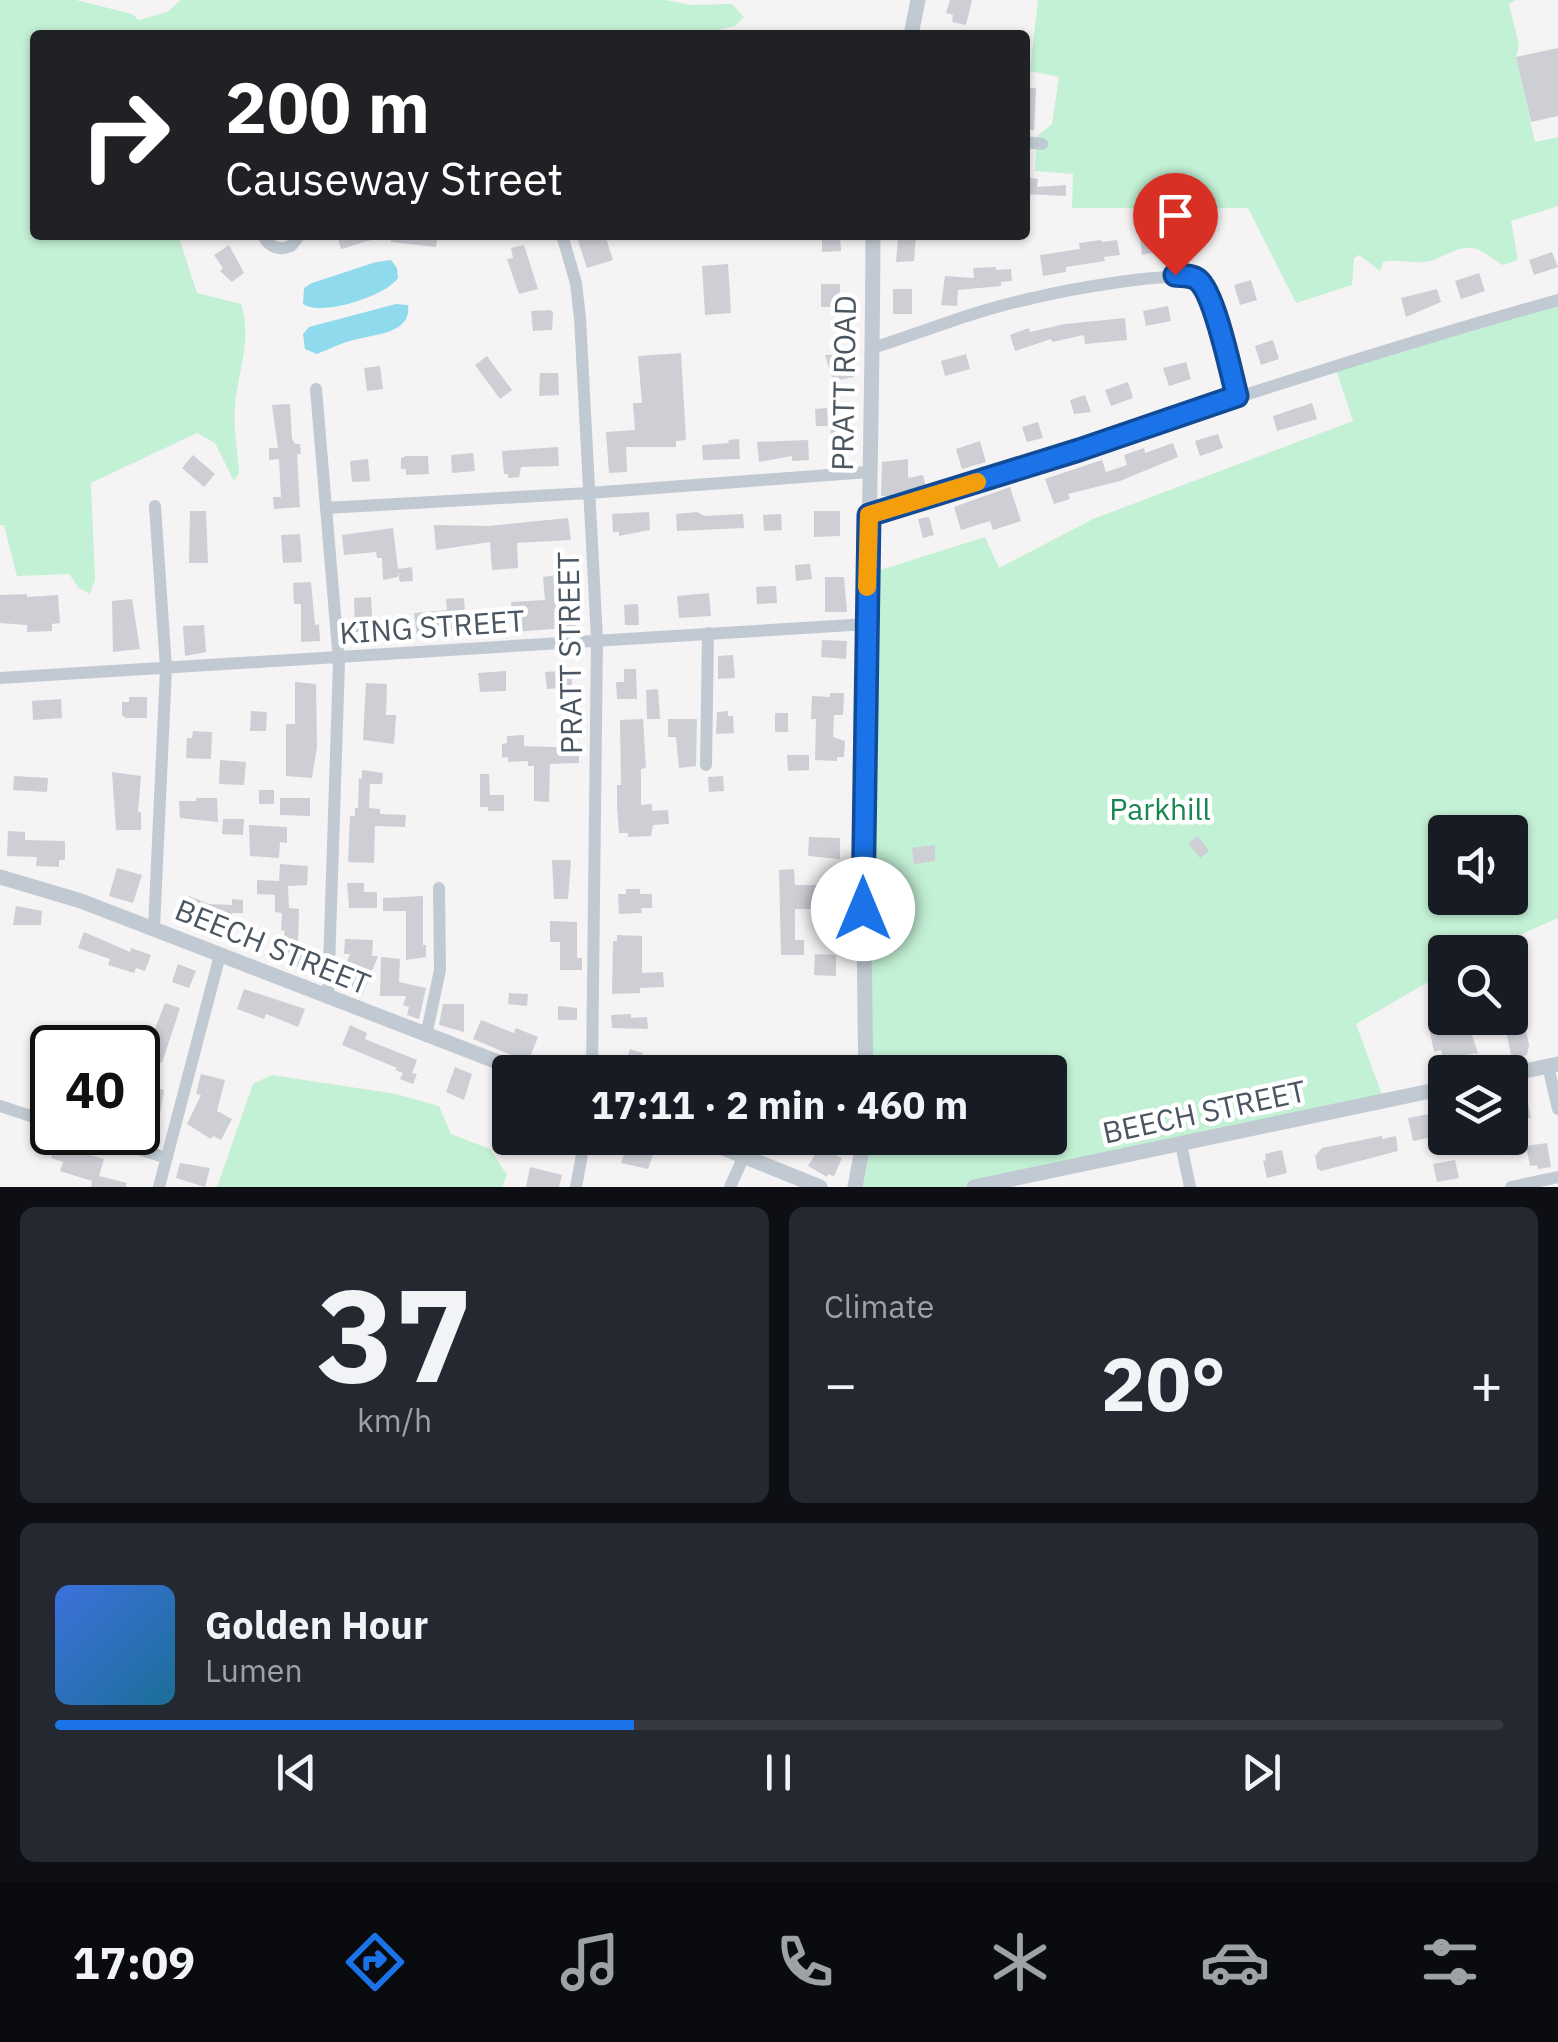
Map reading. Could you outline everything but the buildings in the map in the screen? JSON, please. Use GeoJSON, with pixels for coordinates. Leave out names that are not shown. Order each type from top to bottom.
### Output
{"type":"FeatureCollection","features":[{"type":"Feature","properties":{"kind":"street"},"geometry":{"type":"LineString","coordinates":[[912,30],[918,0]]}},
{"type":"Feature","properties":{"kind":"street"},"geometry":{"type":"LineString","coordinates":[[1030,143],[1042,144]]}},
{"type":"Feature","properties":{"kind":"street"},"geometry":{"type":"LineString","coordinates":[[266,240],[280,248],[291,246],[296,240]]}},
{"type":"Feature","properties":{"kind":"street","name":"PRATT STREET"},"geometry":{"type":"LineString","coordinates":[[563,240],[578,296],[598,640],[592,1055]]}},
{"type":"Feature","properties":{"kind":"street","name":"PRATT ROAD"},"geometry":{"type":"LineString","coordinates":[[865,1055],[862,984],[873,240]]}},
{"type":"Feature","properties":{"kind":"street"},"geometry":{"type":"LineString","coordinates":[[873,348],[1031,298],[1164,276],[1187,276],[1202,284],[1211,304],[1237,396]]}},
{"type":"Feature","properties":{"kind":"street"},"geometry":{"type":"LineString","coordinates":[[869,515],[1237,396],[1558,300]]}},
{"type":"Feature","properties":{"kind":"street"},"geometry":{"type":"LineString","coordinates":[[316,388],[338,657],[328,998]]}},
{"type":"Feature","properties":{"kind":"street"},"geometry":{"type":"LineString","coordinates":[[326,508],[589,494],[869,472]]}},
{"type":"Feature","properties":{"kind":"street"},"geometry":{"type":"LineString","coordinates":[[154,928],[166,668],[155,506]]}},
{"type":"Feature","properties":{"kind":"street","name":"KING STREET"},"geometry":{"type":"LineString","coordinates":[[0,678],[867,624]]}},
{"type":"Feature","properties":{"kind":"street"},"geometry":{"type":"LineString","coordinates":[[706,765],[708,633]]}},
{"type":"Feature","properties":{"kind":"street","name":"BEECH STREET"},"geometry":{"type":"LineString","coordinates":[[0,878],[43,888],[154,928],[492,1060]]}},
{"type":"Feature","properties":{"kind":"street"},"geometry":{"type":"LineString","coordinates":[[426,1036],[440,970],[439,888]]}},
{"type":"Feature","properties":{"kind":"street"},"geometry":{"type":"LineString","coordinates":[[160,1187],[220,954]]}},
{"type":"Feature","properties":{"kind":"street"},"geometry":{"type":"LineString","coordinates":[[1528,1070],[1553,1065],[1558,1109]]}},
{"type":"Feature","properties":{"kind":"street","name":"BEECH STREET"},"geometry":{"type":"LineString","coordinates":[[974,1187],[1428,1092]]}},
{"type":"Feature","properties":{"kind":"street"},"geometry":{"type":"LineString","coordinates":[[0,1106],[30,1115]]}},
{"type":"Feature","properties":{"kind":"street"},"geometry":{"type":"LineString","coordinates":[[1181,1144],[1190,1187]]}},
{"type":"Feature","properties":{"kind":"street"},"geometry":{"type":"LineString","coordinates":[[157,1155],[167,1158]]}},
{"type":"Feature","properties":{"kind":"street"},"geometry":{"type":"LineString","coordinates":[[576,1187],[582,1155]]}},
{"type":"Feature","properties":{"kind":"street"},"geometry":{"type":"LineString","coordinates":[[854,1187],[861,1155]]}},
{"type":"Feature","properties":{"kind":"street"},"geometry":{"type":"LineString","coordinates":[[730,1187],[744,1156],[820,1187]]}},
{"type":"Feature","properties":{"kind":"street"},"geometry":{"type":"LineString","coordinates":[[1511,1187],[1558,1177]]}},
{"type":"Feature","properties":{"kind":"green space"},"geometry":{"type":"Polygon","coordinates":[[[0,0],[76,0],[132,14],[139,20],[167,12],[181,0],[665,0],[691,5],[732,4],[744,17],[735,26],[716,30],[30,30],[30,240],[180,240],[197,293],[241,304],[245,344],[235,416],[239,473],[234,481],[215,443],[197,433],[91,483],[95,580],[90,594],[79,588],[69,574],[17,576],[4,525],[0,525],[0,0]]]}},
{"type":"Feature","properties":{"kind":"green space"},"geometry":{"type":"Polygon","coordinates":[[[1038,0],[1516,0],[1509,4],[1519,45],[1516,57],[1535,142],[1558,137],[1558,206],[1511,221],[1518,260],[1503,265],[1479,250],[1464,248],[1430,261],[1383,262],[1380,271],[1359,255],[1354,258],[1352,285],[1296,303],[1248,208],[1072,208],[1073,174],[1035,171],[1037,136],[1052,124],[1059,77],[1030,71],[1038,0]]]}},
{"type":"Feature","properties":{"kind":"green space","name":"Parkhill"},"geometry":{"type":"Polygon","coordinates":[[[1558,302],[1558,918],[1520,935],[1428,935],[1428,982],[1356,1024],[1384,1100],[974,1187],[855,1187],[861,1155],[1067,1155],[1067,1055],[866,1055],[868,574],[985,537],[999,568],[1093,519],[1353,421],[1335,367],[1558,302]]]}},
{"type":"Feature","properties":{"kind":"green space"},"geometry":{"type":"Polygon","coordinates":[[[272,1075],[396,1094],[439,1106],[451,1134],[490,1149],[507,1175],[502,1187],[217,1187],[253,1084],[272,1075]]]}},
{"type":"Feature","properties":{"kind":"water"},"geometry":{"type":"Polygon","coordinates":[[[391,260],[398,278],[381,291],[338,306],[303,304],[304,288],[312,283],[391,260]]]}},
{"type":"Feature","properties":{"kind":"water"},"geometry":{"type":"Polygon","coordinates":[[[396,304],[408,305],[408,315],[398,327],[317,354],[305,349],[303,334],[309,327],[396,304]]]}},
{"type":"Feature","properties":{"kind":"slow traffic"},"geometry":{"type":"LineString","coordinates":[[867,587],[869,515],[977,482]]}},
{"type":"Feature","properties":{"kind":"route"},"geometry":{"type":"LineString","coordinates":[[863,909],[869,515],[1237,396],[1216,317],[1202,284],[1193,277],[1175,275]]}}]}
